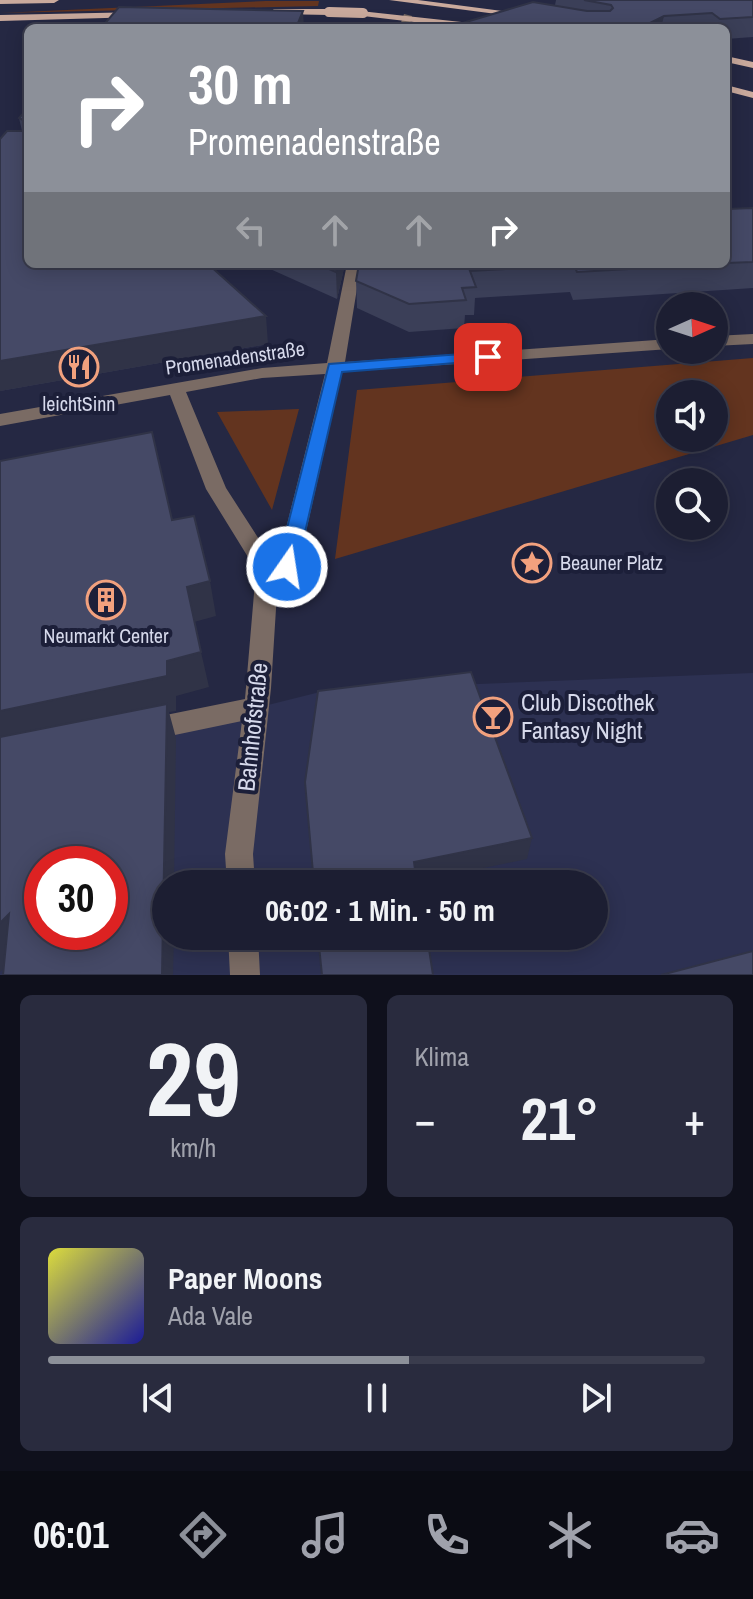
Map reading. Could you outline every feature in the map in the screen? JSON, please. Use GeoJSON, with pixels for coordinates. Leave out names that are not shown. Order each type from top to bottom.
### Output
{"type":"FeatureCollection","features":[{"type":"Feature","properties":{"kind":"main road"},"geometry":{"type":"LineString","coordinates":[[0,1],[54,0]]}},
{"type":"Feature","properties":{"kind":"main road"},"geometry":{"type":"LineString","coordinates":[[394,0],[534,16]]}},
{"type":"Feature","properties":{"kind":"main road"},"geometry":{"type":"LineString","coordinates":[[266,11],[363,13],[462,24]]}},
{"type":"Feature","properties":{"kind":"main road"},"geometry":{"type":"LineString","coordinates":[[0,18],[144,14]]}},
{"type":"Feature","properties":{"kind":"main road"},"geometry":{"type":"LineString","coordinates":[[730,60],[753,65]]}},
{"type":"Feature","properties":{"kind":"main road"},"geometry":{"type":"LineString","coordinates":[[730,89],[753,95]]}},
{"type":"Feature","properties":{"kind":"street"},"geometry":{"type":"LineString","coordinates":[[405,24],[407,16]]}},
{"type":"Feature","properties":{"kind":"street"},"geometry":{"type":"LineString","coordinates":[[176,388],[216,489],[267,570],[287,567],[335,367],[353,268]]}},
{"type":"Feature","properties":{"kind":"street"},"geometry":{"type":"LineString","coordinates":[[728,340],[753,339]]}},
{"type":"Feature","properties":{"kind":"street","name":"Promenadenstraße"},"geometry":{"type":"LineString","coordinates":[[0,420],[262,373],[656,345]]}},
{"type":"Feature","properties":{"kind":"street","name":"Bahnhofstraße"},"geometry":{"type":"LineString","coordinates":[[240,870],[239,854],[256,708],[267,570]]}},
{"type":"Feature","properties":{"kind":"street"},"geometry":{"type":"LineString","coordinates":[[121,735],[256,708]]}},
{"type":"Feature","properties":{"kind":"street"},"geometry":{"type":"LineString","coordinates":[[244,950],[245,975]]}},
{"type":"Feature","properties":{"kind":"shaded area"},"geometry":{"type":"Polygon","coordinates":[[[319,1],[318,6],[0,13],[319,1]]]}},
{"type":"Feature","properties":{"kind":"shaded area"},"geometry":{"type":"Polygon","coordinates":[[[753,358],[753,435],[728,442],[728,380],[656,380],[656,452],[696,452],[335,559],[357,390],[679,364],[728,364],[728,360],[753,358]]]}},
{"type":"Feature","properties":{"kind":"shaded area"},"geometry":{"type":"Polygon","coordinates":[[[299,409],[272,510],[217,412],[299,409]]]}},
{"type":"Feature","properties":{"kind":"shaded area"},"geometry":{"type":"Polygon","coordinates":[[[753,673],[753,975],[0,975],[0,772],[328,690],[753,673]]]}},
{"type":"Feature","properties":{"kind":"building"},"geometry":{"type":"Polygon","coordinates":[[[584,0],[753,0],[753,17],[720,19],[712,13],[664,16],[648,24],[459,24],[533,2],[587,11],[610,11],[613,8],[584,0]]]}},
{"type":"Feature","properties":{"kind":"building"},"geometry":{"type":"Polygon","coordinates":[[[119,7],[303,11],[298,24],[104,24],[119,7]]]}},
{"type":"Feature","properties":{"kind":"building"},"geometry":{"type":"Polygon","coordinates":[[[7,131],[24,131],[24,268],[212,268],[266,316],[0,361],[0,139],[7,131]]]}},
{"type":"Feature","properties":{"kind":"building"},"geometry":{"type":"Polygon","coordinates":[[[753,208],[753,262],[730,263],[730,209],[753,208]]]}},
{"type":"Feature","properties":{"kind":"building"},"geometry":{"type":"Polygon","coordinates":[[[358,268],[522,268],[470,271],[476,287],[462,288],[466,300],[409,304],[356,281],[358,268]]]}},
{"type":"Feature","properties":{"kind":"building"},"geometry":{"type":"Polygon","coordinates":[[[575,268],[646,268],[577,272],[575,268]]]}},
{"type":"Feature","properties":{"kind":"building","name":"Neumarkt Center"},"geometry":{"type":"Polygon","coordinates":[[[152,432],[172,520],[194,516],[210,581],[187,587],[201,652],[167,661],[167,676],[0,711],[0,461],[152,432]]]}},
{"type":"Feature","properties":{"kind":"building"},"geometry":{"type":"Polygon","coordinates":[[[471,672],[532,838],[414,862],[415,870],[313,870],[305,782],[318,691],[471,672]]]}},
{"type":"Feature","properties":{"kind":"building"},"geometry":{"type":"Polygon","coordinates":[[[167,704],[164,870],[152,870],[152,950],[162,950],[162,975],[3,975],[9,914],[0,923],[0,737],[167,704]]]}},
{"type":"Feature","properties":{"kind":"building"},"geometry":{"type":"Polygon","coordinates":[[[319,950],[429,950],[433,975],[322,975],[319,950]]]}},
{"type":"Feature","properties":{"kind":"building"},"geometry":{"type":"Polygon","coordinates":[[[753,951],[753,975],[661,975],[753,951]]]}},
{"type":"Feature","properties":{"kind":"place","name":"leichtSinn"},"geometry":{"type":"Point","coordinates":[79,367]}},
{"type":"Feature","properties":{"kind":"place","name":"Beauner Platz"},"geometry":{"type":"Point","coordinates":[532,563]}},
{"type":"Feature","properties":{"kind":"place","name":"Neumarkt Center"},"geometry":{"type":"Point","coordinates":[106,600]}},
{"type":"Feature","properties":{"kind":"place","name":"Club Discothek Fantasy Night"},"geometry":{"type":"Point","coordinates":[493,717]}},
{"type":"Feature","properties":{"kind":"route"},"geometry":{"type":"LineString","coordinates":[[287,567],[335,367],[488,357]]}}]}
